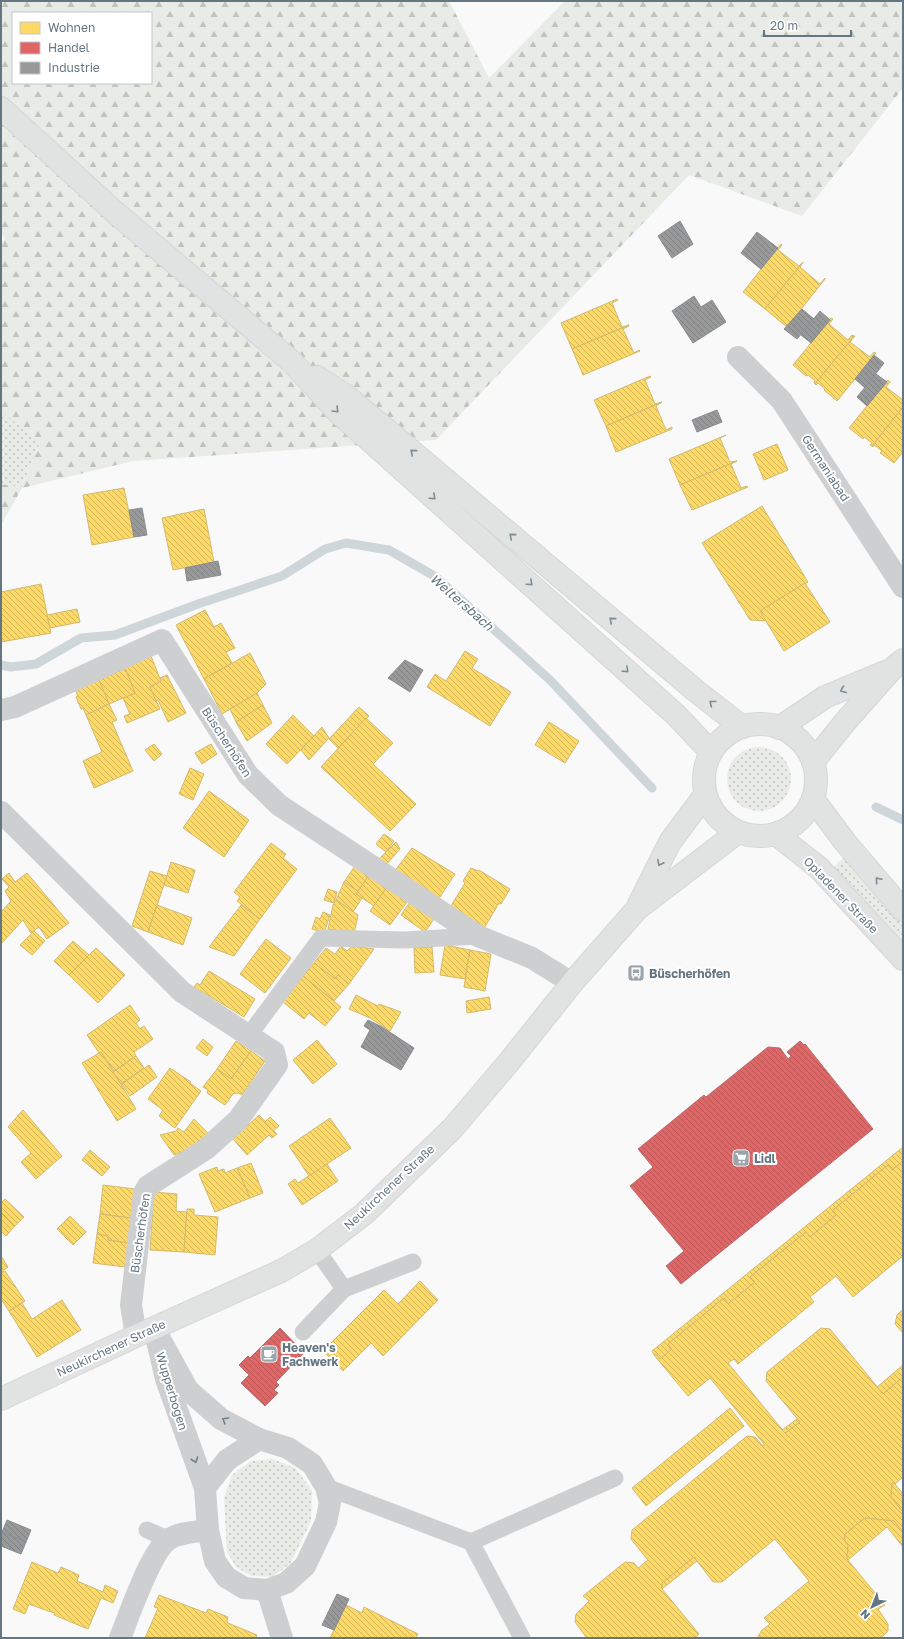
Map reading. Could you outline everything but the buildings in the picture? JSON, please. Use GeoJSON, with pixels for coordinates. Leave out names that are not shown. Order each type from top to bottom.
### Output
{"type":"FeatureCollection","features":[{"type":"Feature","properties":{"kind":"main road"},"geometry":{"type":"LineString","coordinates":[[1,108],[117,214],[291,361],[337,411],[676,714],[711,752]]}},
{"type":"Feature","properties":{"kind":"main road"},"geometry":{"type":"LineString","coordinates":[[291,361],[345,396],[696,691],[742,727]]}},
{"type":"Feature","properties":{"kind":"main road"},"geometry":{"type":"LineString","coordinates":[[779,728],[825,698],[897,665]]}},
{"type":"Feature","properties":{"kind":"main road"},"geometry":{"type":"LineString","coordinates":[[813,762],[845,722],[897,665]]}},
{"type":"Feature","properties":{"kind":"main road"},"geometry":{"type":"LineString","coordinates":[[761,724],[779,728],[794,736],[805,747],[813,762],[816,780],[812,799],[804,815],[791,827],[776,834],[750,836],[738,832],[723,823],[712,810],[706,795],[704,780],[705,766],[711,752],[724,737],[742,727],[761,724]]}},
{"type":"Feature","properties":{"kind":"main road","name":"Neukirchener Straße"},"geometry":{"type":"LineString","coordinates":[[637,909],[670,842],[706,795]]}},
{"type":"Feature","properties":{"kind":"main road"},"geometry":{"type":"LineString","coordinates":[[812,799],[845,842],[903,910]]}},
{"type":"Feature","properties":{"kind":"main road","name":"Neukirchener Straße"},"geometry":{"type":"LineString","coordinates":[[1,1399],[280,1271],[317,1250],[364,1214],[452,1129],[509,1062],[572,982],[637,909],[738,832]]}},
{"type":"Feature","properties":{"kind":"main road","name":"Opladener Straße"},"geometry":{"type":"LineString","coordinates":[[776,834],[819,868],[903,959]]}},
{"type":"Feature","properties":{"kind":"street","name":"Germaniabad"},"geometry":{"type":"LineString","coordinates":[[738,357],[782,401],[903,587]]}},
{"type":"Feature","properties":{"kind":"street","name":"Büscherhöfen"},"geometry":{"type":"LineString","coordinates":[[1,710],[15,707],[162,640],[248,775],[279,805],[478,936],[532,958],[572,982]]}},
{"type":"Feature","properties":{"kind":"street","name":"Büscherhöfen"},"geometry":{"type":"LineString","coordinates":[[1,812],[182,992],[274,1052],[277,1065],[238,1120],[206,1149],[148,1186],[144,1193],[131,1305],[145,1332]]}},
{"type":"Feature","properties":{"kind":"street","name":"Wupperbogen"},"geometry":{"type":"LineString","coordinates":[[145,1332],[188,1390],[221,1419],[259,1439]]}},
{"type":"Feature","properties":{"kind":"street","name":"Wupperbogen"},"geometry":{"type":"LineString","coordinates":[[145,1332],[166,1379],[205,1488]]}},
{"type":"Feature","properties":{"kind":"street"},"geometry":{"type":"LineString","coordinates":[[259,1439],[288,1448],[312,1464],[326,1487],[330,1503],[326,1522],[305,1566],[286,1583],[267,1590],[244,1588],[226,1577],[215,1561],[208,1530],[205,1488],[227,1460],[259,1439]]}},
{"type":"Feature","properties":{"kind":"street"},"geometry":{"type":"LineString","coordinates":[[120,1638],[153,1557],[168,1539],[178,1535],[208,1530]]}},
{"type":"Feature","properties":{"kind":"street"},"geometry":{"type":"LineString","coordinates":[[267,1590],[282,1638]]}},
{"type":"Feature","properties":{"kind":"lane","name":"Büscherhöfen"},"geometry":{"type":"LineString","coordinates":[[248,1035],[321,938],[404,940],[478,936]]}},
{"type":"Feature","properties":{"kind":"lane"},"geometry":{"type":"LineString","coordinates":[[317,1250],[344,1289]]}},
{"type":"Feature","properties":{"kind":"lane"},"geometry":{"type":"LineString","coordinates":[[303,1332],[344,1289],[412,1262]]}},
{"type":"Feature","properties":{"kind":"lane"},"geometry":{"type":"LineString","coordinates":[[471,1542],[615,1478]]}},
{"type":"Feature","properties":{"kind":"lane"},"geometry":{"type":"LineString","coordinates":[[326,1487],[471,1542],[522,1638]]}},
{"type":"Feature","properties":{"kind":"lane"},"geometry":{"type":"LineString","coordinates":[[147,1530],[168,1539]]}},
{"type":"Feature","properties":{"kind":"green space"},"geometry":{"type":"Polygon","coordinates":[[[1,1],[449,1],[489,78],[565,1],[903,1],[903,88],[802,216],[689,175],[436,440],[133,461],[22,488],[1,525],[1,484],[21,488],[40,444],[1,410],[1,243],[5,239],[1,232],[1,1]]]}},
{"type":"Feature","properties":{"kind":"green space"},"geometry":{"type":"Polygon","coordinates":[[[1,410],[40,443],[21,488],[1,484],[1,410]]]}},
{"type":"Feature","properties":{"kind":"green space"},"geometry":{"type":"Polygon","coordinates":[[[753,747],[765,747],[782,756],[789,767],[791,779],[789,791],[782,802],[765,811],[753,811],[741,806],[732,797],[727,785],[727,773],[732,761],[741,752],[753,747]]]}},
{"type":"Feature","properties":{"kind":"green space"},"geometry":{"type":"Polygon","coordinates":[[[845,856],[903,923],[903,945],[833,868],[845,856]]]}},
{"type":"Feature","properties":{"kind":"green space"},"geometry":{"type":"Polygon","coordinates":[[[273,1459],[295,1468],[312,1490],[311,1521],[290,1564],[272,1577],[252,1576],[236,1567],[227,1552],[224,1498],[232,1475],[251,1461],[273,1459]]]}},
{"type":"Feature","properties":{"kind":"waterway","name":"Weltersbach"},"geometry":{"type":"LineString","coordinates":[[1,665],[11,667],[36,664],[81,638],[115,635],[198,604],[282,576],[325,549],[346,543],[389,550],[436,577],[550,680],[652,788]]}},
{"type":"Feature","properties":{"kind":"waterway","name":"Weltersbach"},"geometry":{"type":"LineString","coordinates":[[876,807],[903,820]]}},
{"type":"Feature","properties":{"kind":"place","name":"Büscherhöfen"},"geometry":{"type":"Point","coordinates":[636,973]}},
{"type":"Feature","properties":{"kind":"place","name":"Lidl"},"geometry":{"type":"Point","coordinates":[741,1158]}},
{"type":"Feature","properties":{"kind":"place","name":"Heaven's Fachwerk"},"geometry":{"type":"Point","coordinates":[269,1354]}}]}
